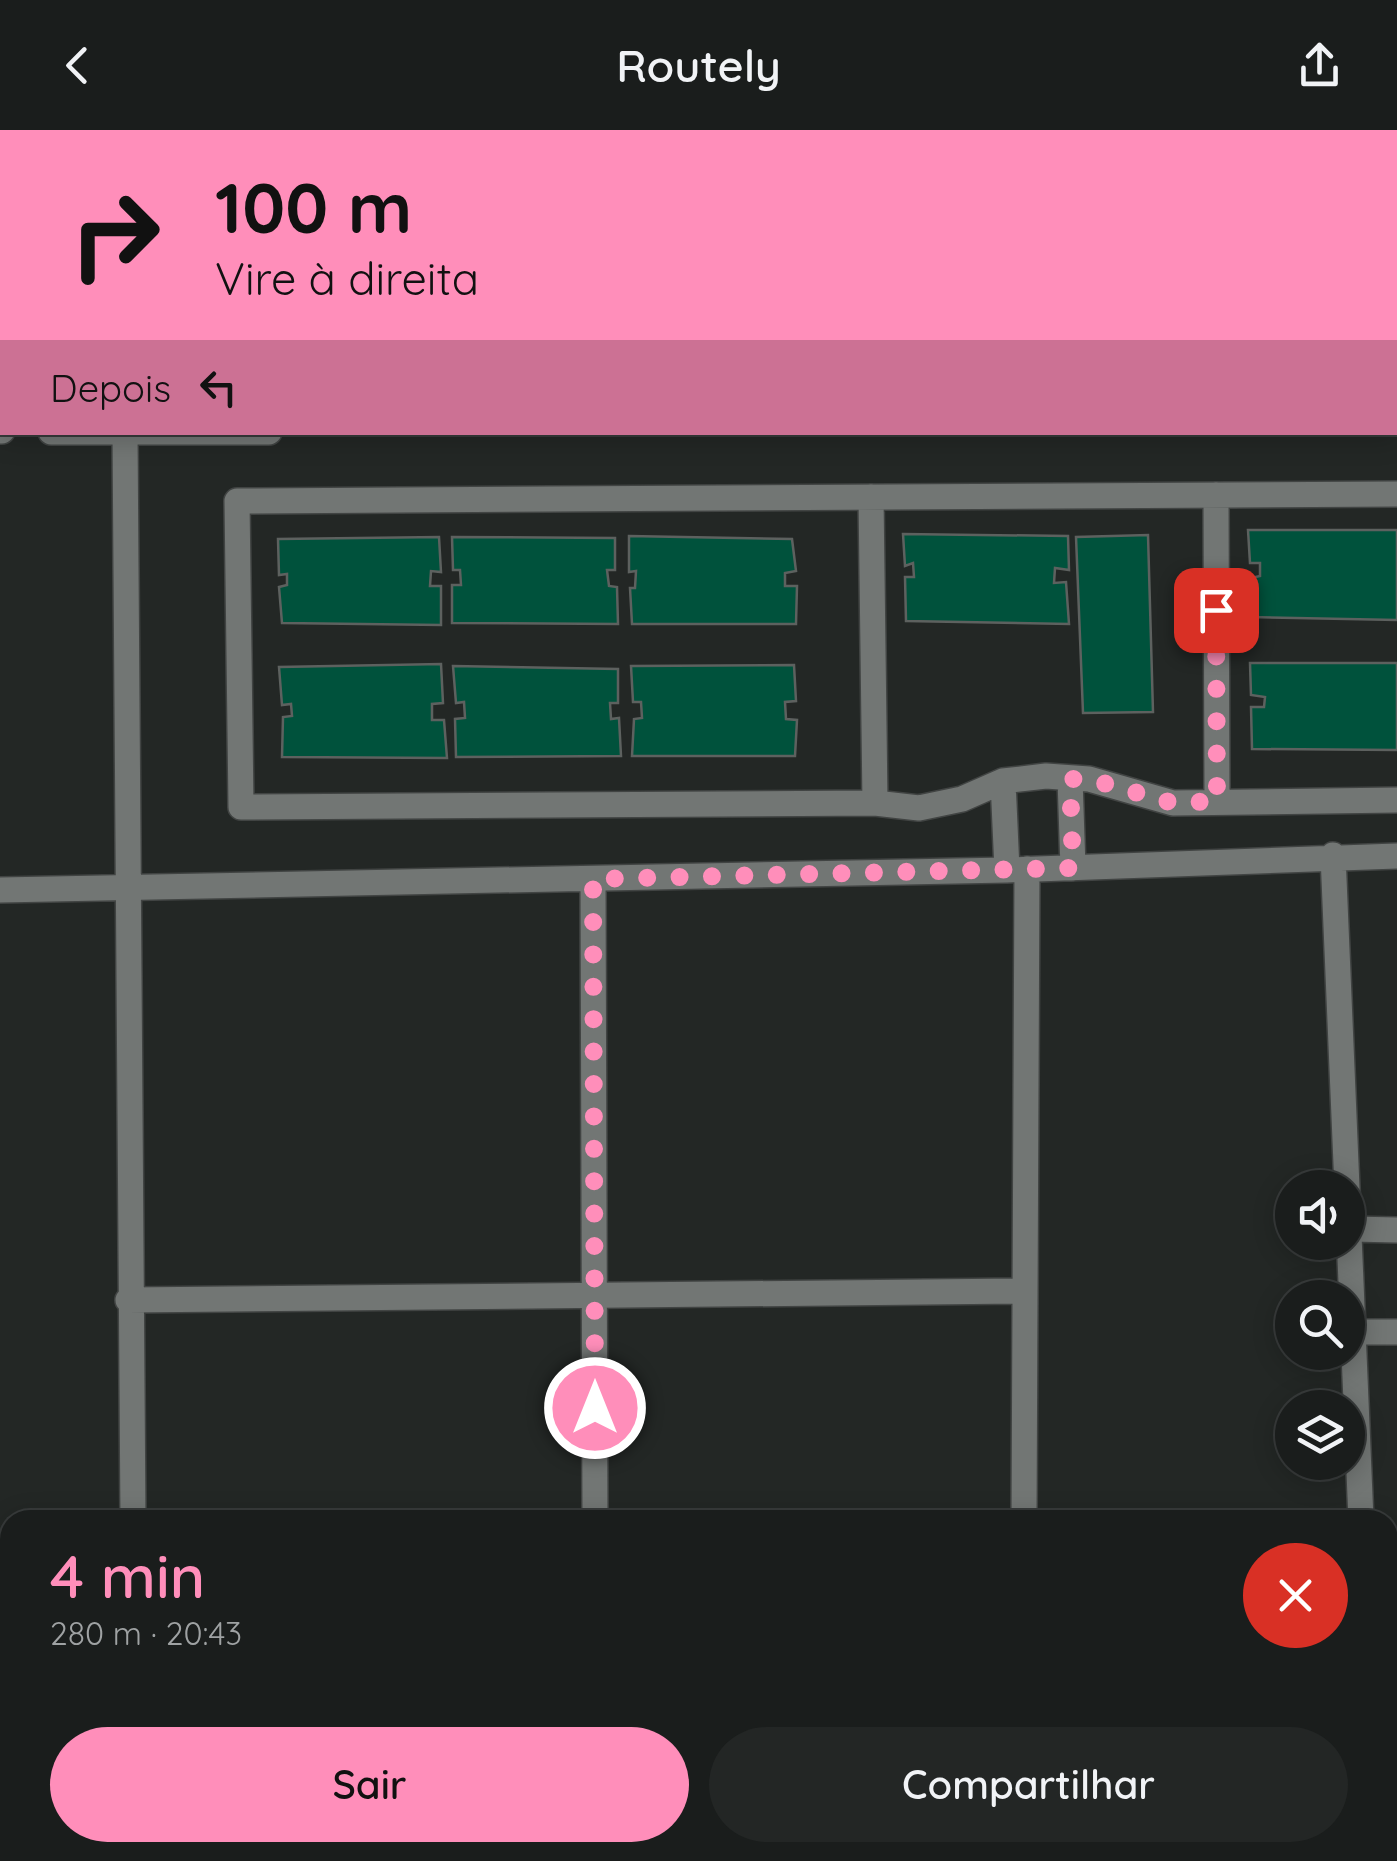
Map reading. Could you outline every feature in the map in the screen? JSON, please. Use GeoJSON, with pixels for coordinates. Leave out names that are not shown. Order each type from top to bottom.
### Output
{"type":"FeatureCollection","features":[{"type":"Feature","properties":{"kind":"street"},"geometry":{"type":"LineString","coordinates":[[125,435],[128,1300],[133,1510]]}},
{"type":"Feature","properties":{"kind":"street"},"geometry":{"type":"LineString","coordinates":[[1397,494],[236,501],[241,807],[876,804],[919,808],[962,799],[1003,781],[1046,776],[1089,779],[1173,803],[1397,800]]}},
{"type":"Feature","properties":{"kind":"street"},"geometry":{"type":"LineString","coordinates":[[1216,495],[1217,801]]}},
{"type":"Feature","properties":{"kind":"street"},"geometry":{"type":"LineString","coordinates":[[871,497],[876,804]]}},
{"type":"Feature","properties":{"kind":"street"},"geometry":{"type":"LineString","coordinates":[[1070,779],[1073,868]]}},
{"type":"Feature","properties":{"kind":"street"},"geometry":{"type":"LineString","coordinates":[[1003,781],[1017,869],[1025,1290],[1024,1510]]}},
{"type":"Feature","properties":{"kind":"street"},"geometry":{"type":"LineString","coordinates":[[0,890],[1073,868],[1333,855],[1397,856]]}},
{"type":"Feature","properties":{"kind":"street"},"geometry":{"type":"LineString","coordinates":[[1333,855],[1349,1170]]}},
{"type":"Feature","properties":{"kind":"street"},"geometry":{"type":"LineString","coordinates":[[593,879],[595,1510]]}},
{"type":"Feature","properties":{"kind":"street"},"geometry":{"type":"LineString","coordinates":[[1365,1229],[1397,1230]]}},
{"type":"Feature","properties":{"kind":"street"},"geometry":{"type":"LineString","coordinates":[[128,1300],[1025,1290]]}},
{"type":"Feature","properties":{"kind":"street"},"geometry":{"type":"LineString","coordinates":[[1365,1332],[1397,1332]]}},
{"type":"Feature","properties":{"kind":"street"},"geometry":{"type":"LineString","coordinates":[[1355,1370],[1361,1510]]}},
{"type":"Feature","properties":{"kind":"building"},"geometry":{"type":"Polygon","coordinates":[[[1248,530],[1397,530],[1397,620],[1250,617],[1251,578],[1260,576],[1260,563],[1250,563],[1248,530]]]}},
{"type":"Feature","properties":{"kind":"building"},"geometry":{"type":"Polygon","coordinates":[[[903,534],[1068,536],[1069,570],[1055,568],[1054,583],[1066,582],[1069,624],[906,621],[905,577],[914,577],[913,563],[905,566],[903,534]]]}},
{"type":"Feature","properties":{"kind":"building"},"geometry":{"type":"Polygon","coordinates":[[[1148,535],[1153,712],[1083,713],[1076,537],[1148,535]]]}},
{"type":"Feature","properties":{"kind":"building"},"geometry":{"type":"Polygon","coordinates":[[[629,536],[792,539],[796,571],[785,573],[785,586],[797,586],[796,624],[632,624],[630,588],[635,588],[636,571],[629,572],[629,536]]]}},
{"type":"Feature","properties":{"kind":"building"},"geometry":{"type":"Polygon","coordinates":[[[439,537],[441,572],[431,571],[430,586],[441,586],[441,625],[282,623],[279,587],[287,585],[287,574],[279,575],[278,539],[439,537]]]}},
{"type":"Feature","properties":{"kind":"building"},"geometry":{"type":"Polygon","coordinates":[[[452,537],[615,538],[615,570],[607,570],[609,586],[617,587],[618,624],[452,623],[452,585],[461,585],[460,570],[453,570],[452,537]]]}},
{"type":"Feature","properties":{"kind":"building"},"geometry":{"type":"Polygon","coordinates":[[[1250,663],[1397,663],[1397,750],[1252,749],[1251,707],[1264,707],[1265,697],[1251,695],[1250,663]]]}},
{"type":"Feature","properties":{"kind":"building"},"geometry":{"type":"Polygon","coordinates":[[[441,664],[443,703],[432,704],[432,720],[444,720],[447,758],[282,757],[283,717],[292,716],[291,704],[282,705],[279,667],[441,664]]]}},
{"type":"Feature","properties":{"kind":"building"},"geometry":{"type":"Polygon","coordinates":[[[794,665],[796,701],[785,702],[786,719],[797,720],[795,756],[632,756],[634,719],[642,718],[641,702],[633,702],[631,666],[794,665]]]}},
{"type":"Feature","properties":{"kind":"building"},"geometry":{"type":"Polygon","coordinates":[[[453,666],[618,669],[618,703],[610,703],[611,719],[619,718],[621,756],[456,757],[455,719],[465,718],[464,702],[456,703],[453,666]]]}},
{"type":"Feature","properties":{"kind":"route"},"geometry":{"type":"LineString","coordinates":[[595,1408],[593,879],[1073,868],[1070,779],[1089,779],[1173,803],[1217,801],[1216,610]]}}]}
